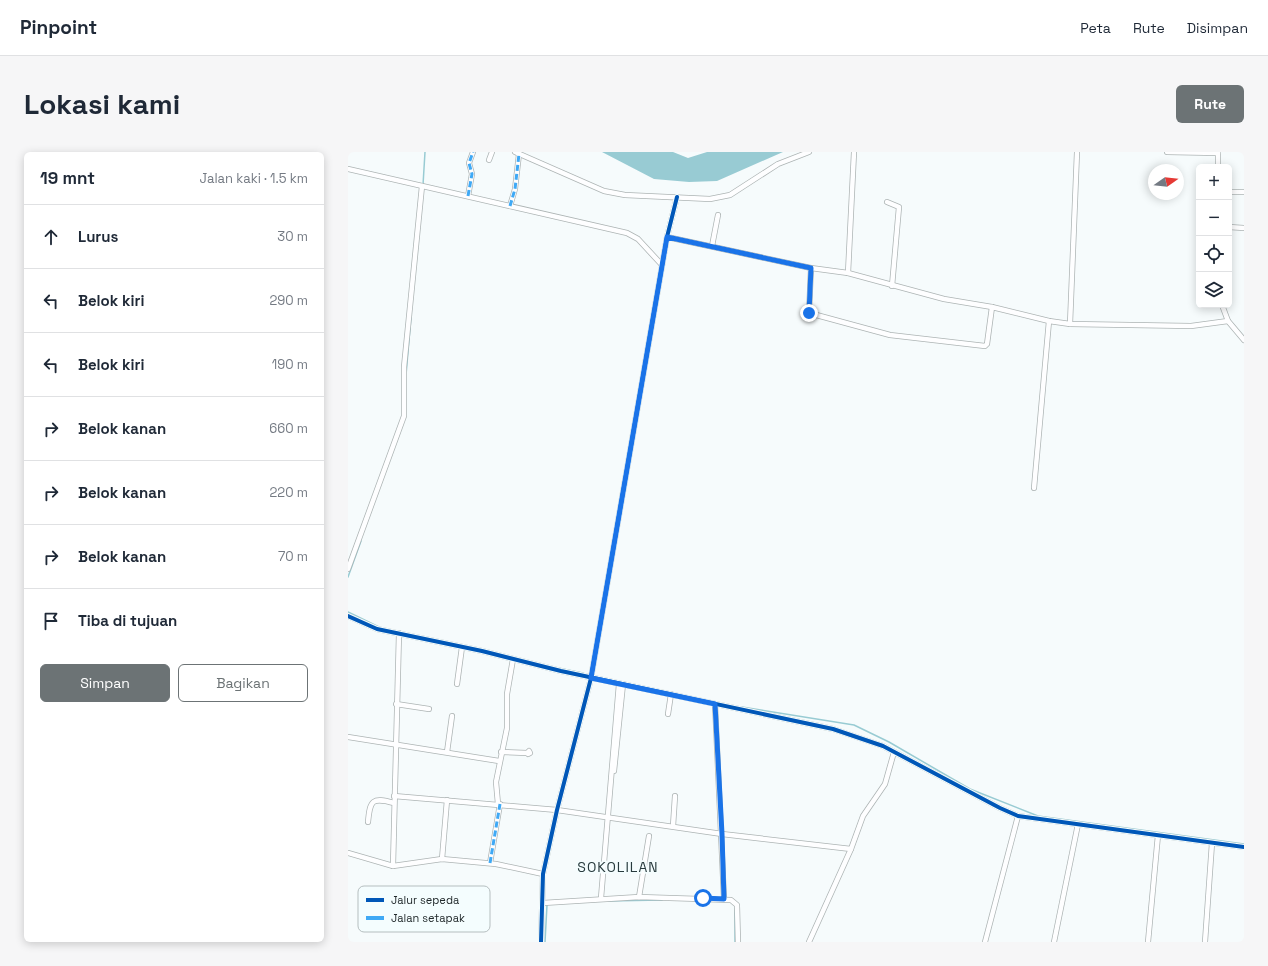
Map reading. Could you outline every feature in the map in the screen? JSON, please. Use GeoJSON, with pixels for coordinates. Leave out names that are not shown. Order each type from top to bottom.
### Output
{"type":"FeatureCollection","features":[{"type":"Feature","properties":{"kind":"street"},"geometry":{"type":"LineString","coordinates":[[468,196],[472,174],[469,163],[473,152]]}},
{"type":"Feature","properties":{"kind":"street"},"geometry":{"type":"LineString","coordinates":[[489,160],[492,152]]}},
{"type":"Feature","properties":{"kind":"street"},"geometry":{"type":"LineString","coordinates":[[510,206],[515,189],[517,153],[604,191],[625,195],[710,199],[725,197],[778,164],[809,152]]}},
{"type":"Feature","properties":{"kind":"street"},"geometry":{"type":"LineString","coordinates":[[848,273],[854,152]]}},
{"type":"Feature","properties":{"kind":"street"},"geometry":{"type":"LineString","coordinates":[[1070,324],[1077,152]]}},
{"type":"Feature","properties":{"kind":"street"},"geometry":{"type":"LineString","coordinates":[[1167,152],[1218,153],[1218,164]]}},
{"type":"Feature","properties":{"kind":"street"},"geometry":{"type":"LineString","coordinates":[[348,170],[628,233],[638,239],[662,266]]}},
{"type":"Feature","properties":{"kind":"street"},"geometry":{"type":"LineString","coordinates":[[348,569],[404,416],[404,367],[422,186]]}},
{"type":"Feature","properties":{"kind":"street"},"geometry":{"type":"LineString","coordinates":[[1232,192],[1244,192]]}},
{"type":"Feature","properties":{"kind":"street"},"geometry":{"type":"LineString","coordinates":[[541,942],[543,874],[557,810],[592,673],[667,237],[677,198]]}},
{"type":"Feature","properties":{"kind":"street"},"geometry":{"type":"LineString","coordinates":[[886,202],[899,207],[892,286]]}},
{"type":"Feature","properties":{"kind":"street"},"geometry":{"type":"LineString","coordinates":[[712,246],[718,215]]}},
{"type":"Feature","properties":{"kind":"street"},"geometry":{"type":"LineString","coordinates":[[1232,227],[1244,228]]}},
{"type":"Feature","properties":{"kind":"street"},"geometry":{"type":"LineString","coordinates":[[667,237],[811,268],[848,273],[944,299],[992,307],[1049,321],[1070,324],[1196,326],[1228,321]]}},
{"type":"Feature","properties":{"kind":"street"},"geometry":{"type":"LineString","coordinates":[[811,268],[809,313],[890,335],[985,346],[987,344],[992,307]]}},
{"type":"Feature","properties":{"kind":"street"},"geometry":{"type":"LineString","coordinates":[[1223,308],[1228,321],[1244,340]]}},
{"type":"Feature","properties":{"kind":"street"},"geometry":{"type":"LineString","coordinates":[[1034,488],[1049,321]]}},
{"type":"Feature","properties":{"kind":"street"},"geometry":{"type":"LineString","coordinates":[[348,616],[377,629],[513,659],[592,673],[621,684],[832,729],[859,737],[894,752],[1018,816],[1244,847]]}},
{"type":"Feature","properties":{"kind":"street"},"geometry":{"type":"LineString","coordinates":[[393,866],[399,633]]}},
{"type":"Feature","properties":{"kind":"street"},"geometry":{"type":"LineString","coordinates":[[457,684],[462,647]]}},
{"type":"Feature","properties":{"kind":"street"},"geometry":{"type":"LineString","coordinates":[[490,863],[499,804],[496,782],[499,761],[507,728],[508,694],[513,659]]}},
{"type":"Feature","properties":{"kind":"street"},"geometry":{"type":"LineString","coordinates":[[603,898],[608,817],[621,684]]}},
{"type":"Feature","properties":{"kind":"street"},"geometry":{"type":"LineString","coordinates":[[668,714],[671,694]]}},
{"type":"Feature","properties":{"kind":"street"},"geometry":{"type":"LineString","coordinates":[[396,704],[429,710]]}},
{"type":"Feature","properties":{"kind":"street"},"geometry":{"type":"LineString","coordinates":[[715,704],[724,899]]}},
{"type":"Feature","properties":{"kind":"street"},"geometry":{"type":"LineString","coordinates":[[447,752],[452,716]]}},
{"type":"Feature","properties":{"kind":"street"},"geometry":{"type":"LineString","coordinates":[[348,736],[395,745],[499,761]]}},
{"type":"Feature","properties":{"kind":"street"},"geometry":{"type":"LineString","coordinates":[[501,752],[527,753],[529,751],[530,753],[528,754]]}},
{"type":"Feature","properties":{"kind":"street"},"geometry":{"type":"LineString","coordinates":[[809,942],[851,849],[863,816],[885,784],[894,752]]}},
{"type":"Feature","properties":{"kind":"street"},"geometry":{"type":"LineString","coordinates":[[394,796],[557,810],[722,834],[851,849]]}},
{"type":"Feature","properties":{"kind":"street"},"geometry":{"type":"LineString","coordinates":[[673,826],[676,796]]}},
{"type":"Feature","properties":{"kind":"street"},"geometry":{"type":"LineString","coordinates":[[368,822],[370,806],[375,800],[380,799],[394,803]]}},
{"type":"Feature","properties":{"kind":"street"},"geometry":{"type":"LineString","coordinates":[[442,859],[447,800]]}},
{"type":"Feature","properties":{"kind":"street"},"geometry":{"type":"LineString","coordinates":[[985,942],[1018,816]]}},
{"type":"Feature","properties":{"kind":"street"},"geometry":{"type":"LineString","coordinates":[[1054,942],[1078,824]]}},
{"type":"Feature","properties":{"kind":"street"},"geometry":{"type":"LineString","coordinates":[[1148,942],[1158,835]]}},
{"type":"Feature","properties":{"kind":"street"},"geometry":{"type":"LineString","coordinates":[[639,897],[649,836]]}},
{"type":"Feature","properties":{"kind":"street"},"geometry":{"type":"LineString","coordinates":[[1205,942],[1212,843]]}},
{"type":"Feature","properties":{"kind":"street"},"geometry":{"type":"LineString","coordinates":[[348,853],[393,866],[442,859],[490,863],[543,874]]}},
{"type":"Feature","properties":{"kind":"street"},"geometry":{"type":"LineString","coordinates":[[543,903],[603,898],[639,897],[724,899],[735,902],[737,905],[738,942]]}},
{"type":"Feature","properties":{"kind":"water"},"geometry":{"type":"Polygon","coordinates":[[[602,152],[673,152],[688,158],[707,152],[783,152],[717,181],[689,182],[654,179],[602,152]]]}},
{"type":"Feature","properties":{"kind":"waterway"},"geometry":{"type":"LineString","coordinates":[[423,185],[425,152]]}},
{"type":"Feature","properties":{"kind":"waterway"},"geometry":{"type":"LineString","coordinates":[[406,375],[411,317]]}},
{"type":"Feature","properties":{"kind":"waterway"},"geometry":{"type":"LineString","coordinates":[[348,577],[361,541]]}},
{"type":"Feature","properties":{"kind":"waterway"},"geometry":{"type":"LineString","coordinates":[[348,612],[379,627]]}},
{"type":"Feature","properties":{"kind":"waterway"},"geometry":{"type":"LineString","coordinates":[[558,668],[583,673]]}},
{"type":"Feature","properties":{"kind":"waterway"},"geometry":{"type":"LineString","coordinates":[[742,707],[854,725],[889,742],[970,789],[1038,816],[1244,844]]}},
{"type":"Feature","properties":{"kind":"waterway"},"geometry":{"type":"LineString","coordinates":[[607,901],[662,900]]}},
{"type":"Feature","properties":{"kind":"waterway"},"geometry":{"type":"LineString","coordinates":[[545,942],[547,905]]}},
{"type":"Feature","properties":{"kind":"waterway"},"geometry":{"type":"LineString","coordinates":[[735,908],[735,942]]}},
{"type":"Feature","properties":{"kind":"marked path"},"geometry":{"type":"LineString","coordinates":[[468,196],[472,174],[469,163],[473,152]]}},
{"type":"Feature","properties":{"kind":"marked path"},"geometry":{"type":"LineString","coordinates":[[510,206],[515,189],[519,154]]}},
{"type":"Feature","properties":{"kind":"marked path"},"geometry":{"type":"LineString","coordinates":[[490,863],[500,804]]}},
{"type":"Feature","properties":{"kind":"cycle path"},"geometry":{"type":"LineString","coordinates":[[541,942],[543,874],[557,810],[591,678],[667,237],[677,197]]}},
{"type":"Feature","properties":{"kind":"cycle path"},"geometry":{"type":"LineString","coordinates":[[348,616],[377,629],[482,651],[561,671],[833,729],[883,746],[1018,816],[1244,847]]}},
{"type":"Feature","properties":{"kind":"district","name":"SOKOLILAN"},"geometry":{"type":"Point","coordinates":[618,867]}},
{"type":"Feature","properties":{"kind":"route"},"geometry":{"type":"LineString","coordinates":[[703,898],[724,899],[715,704],[591,678],[667,237],[811,268],[809,313]]}}]}
